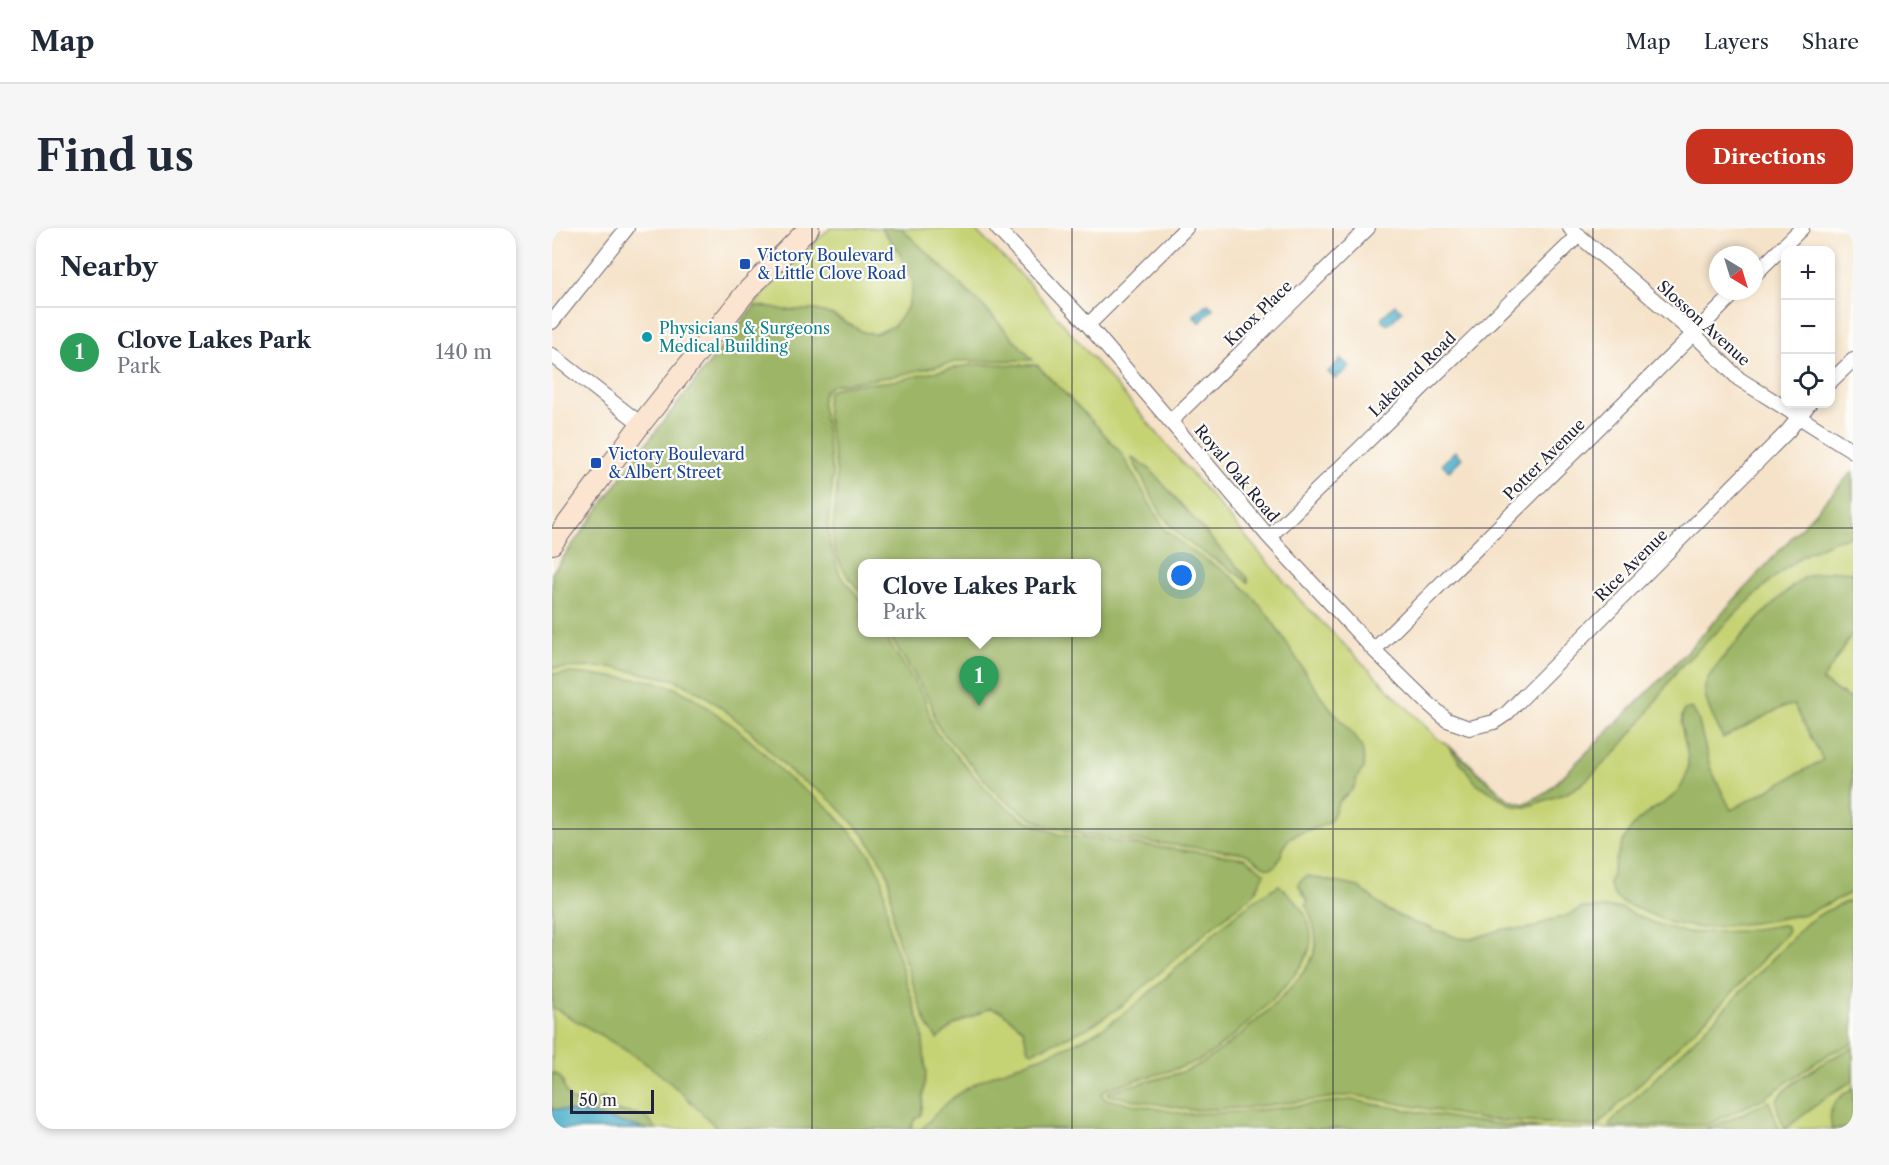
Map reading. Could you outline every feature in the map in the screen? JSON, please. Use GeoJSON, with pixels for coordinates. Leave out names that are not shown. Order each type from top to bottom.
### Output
{"type":"FeatureCollection","features":[{"type":"Feature","properties":{"kind":"main road"},"geometry":{"type":"LineString","coordinates":[[552,544],[641,424],[747,291],[808,228]]}},
{"type":"Feature","properties":{"kind":"street"},"geometry":{"type":"LineString","coordinates":[[552,322],[627,228]]}},
{"type":"Feature","properties":{"kind":"street","name":"Royal Oak Road"},"geometry":{"type":"LineString","coordinates":[[997,228],[1088,325],[1269,537],[1374,650],[1447,720],[1463,727]]}},
{"type":"Feature","properties":{"kind":"street"},"geometry":{"type":"LineString","coordinates":[[1088,325],[1186,228]]}},
{"type":"Feature","properties":{"kind":"street","name":"Knox Place"},"geometry":{"type":"LineString","coordinates":[[1171,421],[1368,228]]}},
{"type":"Feature","properties":{"kind":"street"},"geometry":{"type":"LineString","coordinates":[[1763,266],[1802,228]]}},
{"type":"Feature","properties":{"kind":"street","name":"Slosson Avenue"},"geometry":{"type":"LineString","coordinates":[[1575,231],[1694,334],[1739,379],[1853,452]]}},
{"type":"Feature","properties":{"kind":"street","name":"Lakeland Road"},"geometry":{"type":"LineString","coordinates":[[1269,537],[1575,231]]}},
{"type":"Feature","properties":{"kind":"street","name":"Potter Avenue"},"geometry":{"type":"LineString","coordinates":[[1374,650],[1728,300]]}},
{"type":"Feature","properties":{"kind":"street"},"geometry":{"type":"LineString","coordinates":[[552,355],[641,424]]}},
{"type":"Feature","properties":{"kind":"street"},"geometry":{"type":"LineString","coordinates":[[1835,377],[1853,360]]}},
{"type":"Feature","properties":{"kind":"street","name":"Rice Avenue"},"geometry":{"type":"LineString","coordinates":[[1463,727],[1485,725],[1506,714],[1780,439],[1806,408]]}},
{"type":"Feature","properties":{"kind":"green space"},"geometry":{"type":"Polygon","coordinates":[[[830,228],[973,228],[1024,278],[1300,600],[1437,738],[1456,751],[1509,800],[1524,804],[1546,793],[1666,674],[1853,472],[1853,1129],[552,1129],[552,573],[646,444],[765,292],[830,228]]]}},
{"type":"Feature","properties":{"kind":"green space"},"geometry":{"type":"Polygon","coordinates":[[[881,228],[901,228],[984,307],[1033,360],[959,361],[894,376],[832,385],[824,392],[822,403],[833,475],[828,526],[830,545],[840,575],[858,597],[858,637],[886,637],[924,697],[934,730],[993,797],[1023,819],[1060,835],[1245,858],[1265,873],[1254,894],[1209,929],[1123,1005],[1086,1029],[1032,1052],[1028,1050],[1023,1029],[1001,1011],[990,1008],[954,1025],[937,1039],[923,1014],[898,940],[889,879],[866,837],[836,805],[795,776],[750,731],[727,712],[704,695],[676,680],[610,667],[552,668],[552,573],[646,444],[754,306],[784,310],[816,310],[833,315],[863,332],[875,334],[894,326],[907,308],[912,293],[913,280],[898,250],[881,228]]]}},
{"type":"Feature","properties":{"kind":"green space"},"geometry":{"type":"Polygon","coordinates":[[[971,365],[1037,365],[1121,453],[1166,532],[1168,531],[1185,546],[1230,575],[1251,594],[1321,696],[1361,746],[1364,769],[1352,790],[1338,803],[1330,821],[1292,836],[1286,843],[1278,862],[1272,868],[1259,864],[1244,853],[1085,835],[1050,827],[1029,817],[999,796],[941,731],[935,721],[931,702],[890,637],[1101,637],[1101,559],[858,559],[858,589],[841,566],[833,538],[837,481],[828,424],[828,392],[842,386],[893,381],[971,365]]]}},
{"type":"Feature","properties":{"kind":"green space"},"geometry":{"type":"Polygon","coordinates":[[[1131,457],[1150,469],[1248,578],[1248,582],[1174,530],[1160,511],[1131,457]]]}},
{"type":"Feature","properties":{"kind":"green space"},"geometry":{"type":"Polygon","coordinates":[[[1852,472],[1853,536],[1833,541],[1802,556],[1770,581],[1678,669],[1645,717],[1617,751],[1582,784],[1567,793],[1526,807],[1513,806],[1476,783],[1448,746],[1509,800],[1524,804],[1546,793],[1666,674],[1852,472]]]}},
{"type":"Feature","properties":{"kind":"green space"},"geometry":{"type":"Polygon","coordinates":[[[1836,571],[1853,572],[1853,633],[1822,681],[1853,701],[1853,892],[1805,914],[1753,923],[1702,928],[1671,923],[1623,903],[1615,897],[1609,885],[1624,839],[1639,820],[1674,795],[1684,781],[1688,760],[1682,727],[1684,710],[1691,708],[1698,718],[1710,767],[1731,810],[1823,760],[1794,705],[1783,707],[1723,738],[1708,706],[1705,686],[1709,676],[1733,646],[1781,596],[1804,578],[1836,571]]]}},
{"type":"Feature","properties":{"kind":"green space"},"geometry":{"type":"Polygon","coordinates":[[[572,673],[654,681],[694,698],[735,727],[787,777],[830,809],[870,855],[882,879],[891,935],[922,1030],[926,1073],[921,1115],[915,1119],[910,1129],[718,1129],[655,1070],[552,1007],[552,674],[572,673]]]}},
{"type":"Feature","properties":{"kind":"green space"},"geometry":{"type":"Polygon","coordinates":[[[1307,876],[1359,887],[1387,910],[1414,923],[1432,928],[1433,931],[1458,938],[1471,939],[1504,929],[1536,927],[1581,908],[1621,908],[1651,922],[1687,933],[1741,931],[1782,925],[1787,926],[1788,931],[1734,991],[1597,1126],[1488,1120],[1354,1095],[1242,1108],[1191,1110],[1108,1095],[1110,1091],[1194,1067],[1244,1032],[1282,997],[1309,963],[1315,950],[1315,933],[1306,905],[1308,902],[1299,886],[1299,882],[1307,876]]]}},
{"type":"Feature","properties":{"kind":"green space"},"geometry":{"type":"Polygon","coordinates":[[[1279,885],[1304,912],[1310,928],[1310,947],[1305,959],[1294,974],[1247,1024],[1203,1058],[1107,1089],[1101,1094],[1105,1099],[1185,1114],[1241,1112],[1351,1100],[1470,1121],[1546,1129],[922,1129],[950,1100],[976,1083],[1075,1043],[1116,1019],[1140,1001],[1253,901],[1279,885]]]}},
{"type":"Feature","properties":{"kind":"green space"},"geometry":{"type":"Polygon","coordinates":[[[1853,899],[1853,1044],[1830,1053],[1764,1098],[1707,1125],[1610,1127],[1609,1124],[1807,923],[1824,912],[1853,899]]]}},
{"type":"Feature","properties":{"kind":"green space"},"geometry":{"type":"Polygon","coordinates":[[[1853,1048],[1853,1081],[1832,1093],[1785,1129],[1777,1108],[1780,1096],[1810,1071],[1853,1048]]]}},
{"type":"Feature","properties":{"kind":"green space"},"geometry":{"type":"Polygon","coordinates":[[[552,1073],[560,1077],[571,1100],[593,1108],[599,1099],[604,1098],[611,1111],[642,1116],[656,1129],[646,1129],[594,1115],[552,1109],[552,1073]]]}},
{"type":"Feature","properties":{"kind":"green space"},"geometry":{"type":"Polygon","coordinates":[[[1853,1088],[1853,1129],[1832,1129],[1831,1109],[1841,1096],[1853,1088]]]}},
{"type":"Feature","properties":{"kind":"green space"},"geometry":{"type":"Polygon","coordinates":[[[1769,1101],[1779,1129],[1704,1129],[1729,1120],[1769,1101]]]}},
{"type":"Feature","properties":{"kind":"water"},"geometry":{"type":"Polygon","coordinates":[[[1208,304],[1213,308],[1200,323],[1193,316],[1208,304]]]}},
{"type":"Feature","properties":{"kind":"water"},"geometry":{"type":"Polygon","coordinates":[[[1395,305],[1402,311],[1389,324],[1386,324],[1382,317],[1395,305]]]}},
{"type":"Feature","properties":{"kind":"water"},"geometry":{"type":"Polygon","coordinates":[[[1341,359],[1350,367],[1335,379],[1328,372],[1341,359]]]}},
{"type":"Feature","properties":{"kind":"water"},"geometry":{"type":"Polygon","coordinates":[[[1455,451],[1462,458],[1449,471],[1442,464],[1455,451]]]}},
{"type":"Feature","properties":{"kind":"water"},"geometry":{"type":"Polygon","coordinates":[[[552,1109],[594,1115],[646,1129],[552,1129],[552,1109]]]}},
{"type":"Feature","properties":{"kind":"place","name":"Victory Boulevard & Little Clove Road"},"geometry":{"type":"Point","coordinates":[745,264]}},
{"type":"Feature","properties":{"kind":"place","name":"Physicians & Surgeons Medical Building"},"geometry":{"type":"Point","coordinates":[647,337]}},
{"type":"Feature","properties":{"kind":"place","name":"Victory Boulevard & Albert Street"},"geometry":{"type":"Point","coordinates":[596,463]}},
{"type":"Feature","properties":{"kind":"place","name":"Clove Lakes Park"},"geometry":{"type":"Point","coordinates":[979,706]}}]}
